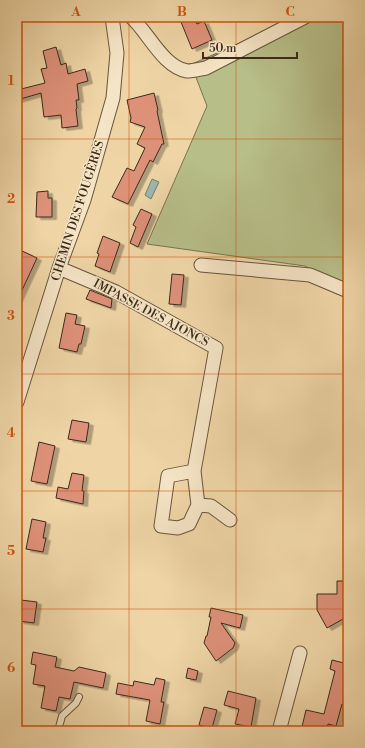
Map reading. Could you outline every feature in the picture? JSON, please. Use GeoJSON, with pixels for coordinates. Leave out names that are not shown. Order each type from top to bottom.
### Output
{"type":"FeatureCollection","features":[{"type":"Feature","properties":{"kind":"street","name":"CHEMIN DES FOUGÈRES"},"geometry":{"type":"LineString","coordinates":[[17,402],[59,268],[84,200],[113,98],[117,53],[112,17]]}},
{"type":"Feature","properties":{"kind":"street"},"geometry":{"type":"LineString","coordinates":[[131,17],[166,59],[176,67],[187,71],[206,68],[305,17]]}},
{"type":"Feature","properties":{"kind":"street"},"geometry":{"type":"LineString","coordinates":[[201,265],[310,275],[348,291]]}},
{"type":"Feature","properties":{"kind":"street","name":"IMPASSE DES AJONCS"},"geometry":{"type":"LineString","coordinates":[[59,268],[116,292],[216,348],[194,471],[198,506]]}},
{"type":"Feature","properties":{"kind":"street"},"geometry":{"type":"LineString","coordinates":[[194,471],[168,476],[161,526],[178,528],[189,524],[198,506],[210,506],[230,520]]}},
{"type":"Feature","properties":{"kind":"street"},"geometry":{"type":"LineString","coordinates":[[280,731],[300,653]]}},
{"type":"Feature","properties":{"kind":"lane"},"geometry":{"type":"LineString","coordinates":[[58,731],[62,716],[76,703],[79,697]]}},
{"type":"Feature","properties":{"kind":"green space"},"geometry":{"type":"Polygon","coordinates":[[[299,17],[348,17],[348,288],[305,266],[147,244],[207,106],[192,64],[299,17]]]}},
{"type":"Feature","properties":{"kind":"water"},"geometry":{"type":"Polygon","coordinates":[[[152,179],[159,182],[151,199],[145,195],[152,179]]]}},
{"type":"Feature","properties":{"kind":"building"},"geometry":{"type":"Polygon","coordinates":[[[179,17],[194,17],[197,24],[204,21],[212,40],[192,49],[179,17]]]}},
{"type":"Feature","properties":{"kind":"building"},"geometry":{"type":"Polygon","coordinates":[[[56,47],[61,65],[66,63],[68,74],[85,69],[88,81],[77,84],[79,100],[76,100],[78,126],[62,128],[61,115],[44,117],[41,93],[17,100],[17,90],[45,83],[41,69],[47,68],[43,51],[56,47]]]}},
{"type":"Feature","properties":{"kind":"building"},"geometry":{"type":"Polygon","coordinates":[[[154,93],[164,144],[162,144],[153,162],[150,160],[128,204],[112,197],[127,168],[134,171],[145,148],[137,144],[145,127],[130,122],[131,118],[127,100],[154,93]]]}},
{"type":"Feature","properties":{"kind":"building"},"geometry":{"type":"Polygon","coordinates":[[[48,191],[48,198],[52,198],[52,217],[36,217],[37,192],[48,191]]]}},
{"type":"Feature","properties":{"kind":"building"},"geometry":{"type":"Polygon","coordinates":[[[141,209],[152,214],[138,247],[130,243],[136,227],[133,225],[141,209]]]}},
{"type":"Feature","properties":{"kind":"building"},"geometry":{"type":"Polygon","coordinates":[[[103,236],[120,243],[110,272],[95,266],[99,254],[97,253],[103,236]]]}},
{"type":"Feature","properties":{"kind":"building"},"geometry":{"type":"Polygon","coordinates":[[[20,250],[37,258],[17,301],[17,256],[20,250]]]}},
{"type":"Feature","properties":{"kind":"building"},"geometry":{"type":"Polygon","coordinates":[[[172,274],[184,275],[181,305],[169,304],[172,274]]]}},
{"type":"Feature","properties":{"kind":"building"},"geometry":{"type":"Polygon","coordinates":[[[90,290],[112,299],[111,308],[86,299],[90,290]]]}},
{"type":"Feature","properties":{"kind":"building"},"geometry":{"type":"Polygon","coordinates":[[[66,313],[77,315],[75,324],[85,326],[81,344],[79,344],[77,352],[59,348],[66,313]]]}},
{"type":"Feature","properties":{"kind":"building"},"geometry":{"type":"Polygon","coordinates":[[[72,420],[89,423],[86,442],[68,439],[72,420]]]}},
{"type":"Feature","properties":{"kind":"building"},"geometry":{"type":"Polygon","coordinates":[[[39,442],[55,446],[47,484],[31,481],[39,442]]]}},
{"type":"Feature","properties":{"kind":"building"},"geometry":{"type":"Polygon","coordinates":[[[72,473],[84,475],[82,491],[84,491],[83,504],[56,498],[58,487],[68,489],[72,473]]]}},
{"type":"Feature","properties":{"kind":"building"},"geometry":{"type":"Polygon","coordinates":[[[32,519],[46,522],[43,538],[46,538],[43,552],[26,549],[32,519]]]}},
{"type":"Feature","properties":{"kind":"building"},"geometry":{"type":"Polygon","coordinates":[[[337,581],[348,581],[348,620],[343,619],[327,628],[317,610],[317,594],[337,594],[337,581]]]}},
{"type":"Feature","properties":{"kind":"building"},"geometry":{"type":"Polygon","coordinates":[[[21,600],[37,602],[34,623],[19,621],[21,600]]]}},
{"type":"Feature","properties":{"kind":"building"},"geometry":{"type":"Polygon","coordinates":[[[211,608],[243,615],[240,628],[221,623],[235,643],[233,648],[216,661],[204,643],[211,617],[209,617],[211,608]]]}},
{"type":"Feature","properties":{"kind":"building"},"geometry":{"type":"Polygon","coordinates":[[[33,652],[57,657],[55,667],[74,671],[79,667],[106,673],[103,688],[74,682],[70,699],[59,697],[56,711],[41,708],[45,686],[33,684],[36,665],[31,664],[33,652]]]}},
{"type":"Feature","properties":{"kind":"building"},"geometry":{"type":"Polygon","coordinates":[[[332,660],[348,664],[348,689],[336,726],[328,724],[326,731],[301,731],[306,710],[324,714],[335,671],[330,669],[332,660]]]}},
{"type":"Feature","properties":{"kind":"building"},"geometry":{"type":"Polygon","coordinates":[[[188,668],[198,671],[196,680],[186,678],[188,668]]]}},
{"type":"Feature","properties":{"kind":"building"},"geometry":{"type":"Polygon","coordinates":[[[156,678],[165,680],[161,702],[164,702],[160,724],[146,721],[150,700],[116,694],[118,683],[133,686],[134,681],[154,685],[156,678]]]}},
{"type":"Feature","properties":{"kind":"building"},"geometry":{"type":"Polygon","coordinates":[[[228,691],[256,698],[251,727],[235,724],[239,709],[224,705],[228,691]]]}},
{"type":"Feature","properties":{"kind":"building"},"geometry":{"type":"Polygon","coordinates":[[[204,707],[217,710],[212,728],[199,725],[204,707]]]}}]}
